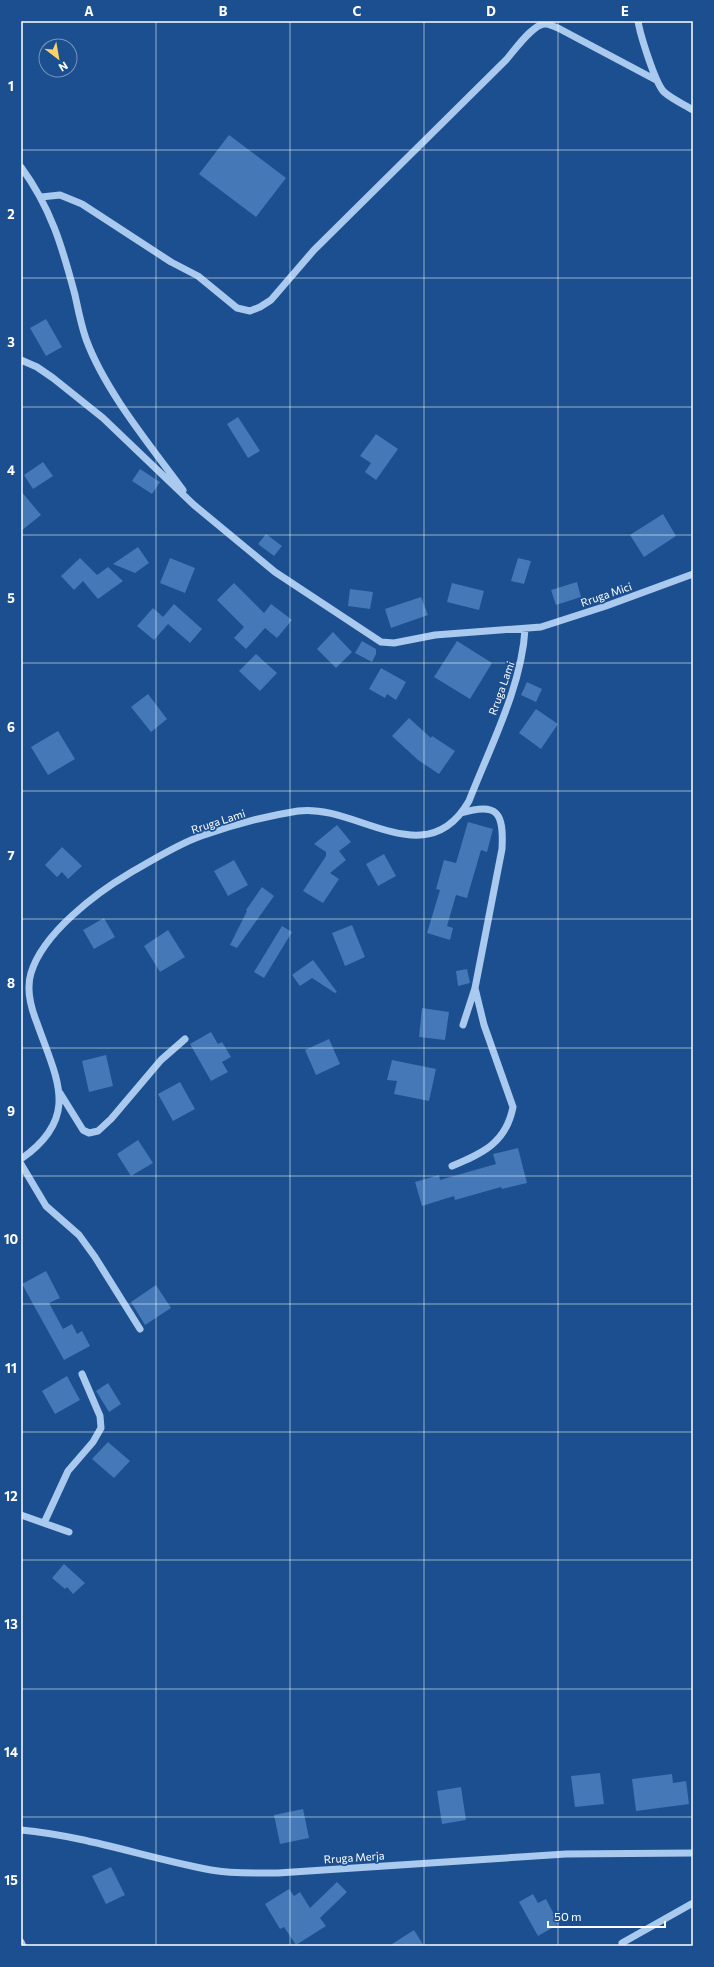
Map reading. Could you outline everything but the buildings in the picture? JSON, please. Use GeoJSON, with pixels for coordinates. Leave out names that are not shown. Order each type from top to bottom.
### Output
{"type":"FeatureCollection","features":[{"type":"Feature","properties":{"kind":"street"},"geometry":{"type":"LineString","coordinates":[[638,21],[640,32],[656,80],[662,91],[674,100],[693,110]]}},
{"type":"Feature","properties":{"kind":"street"},"geometry":{"type":"LineString","coordinates":[[41,197],[60,195],[82,204],[171,262],[198,276],[237,308],[250,311],[260,308],[271,300],[314,250],[506,60],[530,32],[539,25],[546,24],[558,28],[656,80]]}},
{"type":"Feature","properties":{"kind":"street"},"geometry":{"type":"LineString","coordinates":[[21,167],[41,197],[58,236],[86,338],[98,366],[148,443],[194,505]]}},
{"type":"Feature","properties":{"kind":"street"},"geometry":{"type":"LineString","coordinates":[[21,360],[38,367],[103,418],[194,505]]}},
{"type":"Feature","properties":{"kind":"street","name":"Rruga Mici"},"geometry":{"type":"LineString","coordinates":[[194,505],[275,572],[381,642],[394,643],[435,635],[541,627],[693,574]]}},
{"type":"Feature","properties":{"kind":"street","name":"Rruga Lami"},"geometry":{"type":"LineString","coordinates":[[21,1159],[35,1149],[54,1127],[59,1113],[60,1094],[33,1012],[29,991],[31,974],[40,955],[52,937],[71,917],[128,874],[200,837],[287,813],[301,811],[324,813],[383,830],[421,835],[437,831],[451,823],[461,813],[471,794],[515,683],[522,661],[525,629]]}},
{"type":"Feature","properties":{"kind":"street"},"geometry":{"type":"LineString","coordinates":[[461,813],[479,808],[489,808],[497,814],[503,828],[502,849],[475,988],[463,1025]]}},
{"type":"Feature","properties":{"kind":"street"},"geometry":{"type":"LineString","coordinates":[[452,1166],[480,1154],[499,1139],[510,1120],[513,1107],[484,1024],[475,988]]}},
{"type":"Feature","properties":{"kind":"street"},"geometry":{"type":"LineString","coordinates":[[60,1094],[83,1130],[90,1133],[98,1131],[111,1119],[161,1060],[185,1038]]}},
{"type":"Feature","properties":{"kind":"street"},"geometry":{"type":"LineString","coordinates":[[21,1164],[46,1206],[79,1235],[95,1257],[140,1329]]}},
{"type":"Feature","properties":{"kind":"street"},"geometry":{"type":"LineString","coordinates":[[44,1523],[68,1472],[93,1442],[101,1428],[100,1416],[82,1374]]}},
{"type":"Feature","properties":{"kind":"street"},"geometry":{"type":"LineString","coordinates":[[21,1514],[69,1532]]}},
{"type":"Feature","properties":{"kind":"street","name":"Rruga Merja"},"geometry":{"type":"LineString","coordinates":[[21,1830],[82,1838],[212,1870],[246,1873],[278,1873],[566,1854],[693,1853]]}},
{"type":"Feature","properties":{"kind":"street"},"geometry":{"type":"LineString","coordinates":[[622,1944],[693,1903]]}},
{"type":"Feature","properties":{"kind":"street"},"geometry":{"type":"LineString","coordinates":[[21,1942],[23,1946]]}}]}
